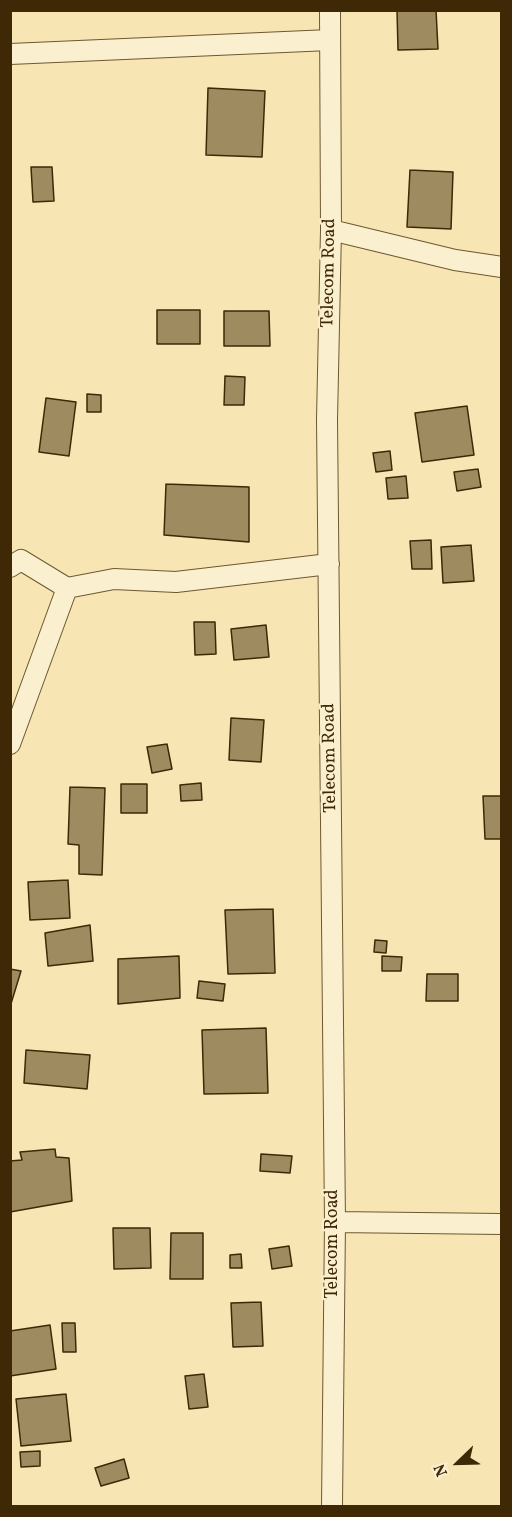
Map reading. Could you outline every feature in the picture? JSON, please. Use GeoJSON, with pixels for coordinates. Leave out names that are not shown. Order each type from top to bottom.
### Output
{"type":"FeatureCollection","features":[{"type":"Feature","properties":{"kind":"street","name":"Telecom Road"},"geometry":{"type":"LineString","coordinates":[[330,10],[331,230],[327,420],[335,1221],[332,1506]]}},
{"type":"Feature","properties":{"kind":"street"},"geometry":{"type":"LineString","coordinates":[[10,54],[330,40]]}},
{"type":"Feature","properties":{"kind":"street"},"geometry":{"type":"LineString","coordinates":[[331,230],[455,260],[501,267]]}},
{"type":"Feature","properties":{"kind":"street"},"geometry":{"type":"LineString","coordinates":[[10,567],[21,560],[67,588],[114,579],[176,582],[329,564]]}},
{"type":"Feature","properties":{"kind":"street"},"geometry":{"type":"LineString","coordinates":[[10,744],[67,588]]}},
{"type":"Feature","properties":{"kind":"street"},"geometry":{"type":"LineString","coordinates":[[335,1221],[501,1224]]}},
{"type":"Feature","properties":{"kind":"building"},"geometry":{"type":"Polygon","coordinates":[[[397,10],[436,10],[438,49],[398,50],[397,10]]]}},
{"type":"Feature","properties":{"kind":"building"},"geometry":{"type":"Polygon","coordinates":[[[208,88],[265,91],[262,157],[206,155],[208,88]]]}},
{"type":"Feature","properties":{"kind":"building"},"geometry":{"type":"Polygon","coordinates":[[[31,167],[52,167],[54,201],[33,202],[31,167]]]}},
{"type":"Feature","properties":{"kind":"building"},"geometry":{"type":"Polygon","coordinates":[[[410,170],[453,172],[451,229],[407,227],[410,170]]]}},
{"type":"Feature","properties":{"kind":"building"},"geometry":{"type":"Polygon","coordinates":[[[157,310],[200,310],[200,344],[157,344],[157,310]]]}},
{"type":"Feature","properties":{"kind":"building"},"geometry":{"type":"Polygon","coordinates":[[[224,311],[269,311],[270,346],[224,346],[224,311]]]}},
{"type":"Feature","properties":{"kind":"building"},"geometry":{"type":"Polygon","coordinates":[[[225,376],[245,377],[244,405],[224,405],[225,376]]]}},
{"type":"Feature","properties":{"kind":"building"},"geometry":{"type":"Polygon","coordinates":[[[87,394],[101,395],[101,412],[87,412],[87,394]]]}},
{"type":"Feature","properties":{"kind":"building"},"geometry":{"type":"Polygon","coordinates":[[[46,398],[76,402],[69,456],[39,452],[46,398]]]}},
{"type":"Feature","properties":{"kind":"building"},"geometry":{"type":"Polygon","coordinates":[[[467,406],[474,455],[422,462],[415,413],[467,406]]]}},
{"type":"Feature","properties":{"kind":"building"},"geometry":{"type":"Polygon","coordinates":[[[390,451],[392,470],[376,472],[373,453],[390,451]]]}},
{"type":"Feature","properties":{"kind":"building"},"geometry":{"type":"Polygon","coordinates":[[[478,469],[481,487],[457,491],[454,472],[478,469]]]}},
{"type":"Feature","properties":{"kind":"building"},"geometry":{"type":"Polygon","coordinates":[[[406,476],[408,498],[388,499],[386,478],[406,476]]]}},
{"type":"Feature","properties":{"kind":"building"},"geometry":{"type":"Polygon","coordinates":[[[166,484],[249,487],[249,542],[164,535],[166,484]]]}},
{"type":"Feature","properties":{"kind":"building"},"geometry":{"type":"Polygon","coordinates":[[[431,540],[432,569],[412,569],[410,541],[431,540]]]}},
{"type":"Feature","properties":{"kind":"building"},"geometry":{"type":"Polygon","coordinates":[[[471,545],[474,581],[443,583],[441,547],[471,545]]]}},
{"type":"Feature","properties":{"kind":"building"},"geometry":{"type":"Polygon","coordinates":[[[194,622],[215,622],[216,654],[195,655],[194,622]]]}},
{"type":"Feature","properties":{"kind":"building"},"geometry":{"type":"Polygon","coordinates":[[[266,625],[269,657],[234,660],[231,629],[266,625]]]}},
{"type":"Feature","properties":{"kind":"building"},"geometry":{"type":"Polygon","coordinates":[[[231,718],[264,720],[261,762],[229,760],[231,718]]]}},
{"type":"Feature","properties":{"kind":"building"},"geometry":{"type":"Polygon","coordinates":[[[167,744],[172,769],[152,773],[147,747],[167,744]]]}},
{"type":"Feature","properties":{"kind":"building"},"geometry":{"type":"Polygon","coordinates":[[[201,783],[202,800],[181,801],[180,785],[201,783]]]}},
{"type":"Feature","properties":{"kind":"building"},"geometry":{"type":"Polygon","coordinates":[[[121,784],[147,784],[147,813],[121,813],[121,784]]]}},
{"type":"Feature","properties":{"kind":"building"},"geometry":{"type":"Polygon","coordinates":[[[70,787],[105,788],[102,875],[79,874],[79,845],[68,844],[70,787]]]}},
{"type":"Feature","properties":{"kind":"building"},"geometry":{"type":"Polygon","coordinates":[[[483,796],[502,796],[502,839],[485,839],[483,796]]]}},
{"type":"Feature","properties":{"kind":"building"},"geometry":{"type":"Polygon","coordinates":[[[68,880],[70,918],[30,920],[28,882],[68,880]]]}},
{"type":"Feature","properties":{"kind":"building"},"geometry":{"type":"Polygon","coordinates":[[[273,909],[275,973],[228,974],[225,910],[273,909]]]}},
{"type":"Feature","properties":{"kind":"building"},"geometry":{"type":"Polygon","coordinates":[[[90,925],[93,961],[48,966],[45,933],[90,925]]]}},
{"type":"Feature","properties":{"kind":"building"},"geometry":{"type":"Polygon","coordinates":[[[375,940],[387,941],[386,953],[374,952],[375,940]]]}},
{"type":"Feature","properties":{"kind":"building"},"geometry":{"type":"Polygon","coordinates":[[[179,956],[180,998],[118,1004],[118,959],[179,956]]]}},
{"type":"Feature","properties":{"kind":"building"},"geometry":{"type":"Polygon","coordinates":[[[382,956],[402,957],[401,971],[382,971],[382,956]]]}},
{"type":"Feature","properties":{"kind":"building"},"geometry":{"type":"Polygon","coordinates":[[[10,969],[21,971],[10,1007],[10,969]]]}},
{"type":"Feature","properties":{"kind":"building"},"geometry":{"type":"Polygon","coordinates":[[[427,974],[458,974],[458,1001],[426,1001],[427,974]]]}},
{"type":"Feature","properties":{"kind":"building"},"geometry":{"type":"Polygon","coordinates":[[[199,981],[225,984],[223,1001],[197,998],[199,981]]]}},
{"type":"Feature","properties":{"kind":"building"},"geometry":{"type":"Polygon","coordinates":[[[266,1028],[268,1093],[204,1094],[202,1030],[266,1028]]]}},
{"type":"Feature","properties":{"kind":"building"},"geometry":{"type":"Polygon","coordinates":[[[26,1050],[90,1055],[87,1089],[24,1083],[26,1050]]]}},
{"type":"Feature","properties":{"kind":"building"},"geometry":{"type":"Polygon","coordinates":[[[55,1149],[56,1157],[69,1158],[72,1201],[10,1212],[10,1161],[22,1160],[20,1152],[55,1149]]]}},
{"type":"Feature","properties":{"kind":"building"},"geometry":{"type":"Polygon","coordinates":[[[261,1154],[292,1156],[290,1173],[260,1171],[261,1154]]]}},
{"type":"Feature","properties":{"kind":"building"},"geometry":{"type":"Polygon","coordinates":[[[113,1228],[150,1228],[151,1268],[114,1269],[113,1228]]]}},
{"type":"Feature","properties":{"kind":"building"},"geometry":{"type":"Polygon","coordinates":[[[171,1233],[203,1233],[203,1279],[170,1279],[171,1233]]]}},
{"type":"Feature","properties":{"kind":"building"},"geometry":{"type":"Polygon","coordinates":[[[289,1246],[292,1266],[272,1269],[269,1249],[289,1246]]]}},
{"type":"Feature","properties":{"kind":"building"},"geometry":{"type":"Polygon","coordinates":[[[241,1254],[242,1268],[230,1268],[230,1255],[241,1254]]]}},
{"type":"Feature","properties":{"kind":"building"},"geometry":{"type":"Polygon","coordinates":[[[261,1302],[263,1346],[233,1347],[231,1303],[261,1302]]]}},
{"type":"Feature","properties":{"kind":"building"},"geometry":{"type":"Polygon","coordinates":[[[62,1323],[75,1323],[76,1352],[63,1352],[62,1323]]]}},
{"type":"Feature","properties":{"kind":"building"},"geometry":{"type":"Polygon","coordinates":[[[50,1325],[56,1369],[10,1376],[10,1331],[50,1325]]]}},
{"type":"Feature","properties":{"kind":"building"},"geometry":{"type":"Polygon","coordinates":[[[204,1374],[208,1407],[189,1409],[185,1376],[204,1374]]]}},
{"type":"Feature","properties":{"kind":"building"},"geometry":{"type":"Polygon","coordinates":[[[66,1394],[71,1441],[21,1446],[16,1399],[66,1394]]]}},
{"type":"Feature","properties":{"kind":"building"},"geometry":{"type":"Polygon","coordinates":[[[40,1451],[40,1466],[21,1467],[20,1452],[40,1451]]]}},
{"type":"Feature","properties":{"kind":"building"},"geometry":{"type":"Polygon","coordinates":[[[124,1459],[129,1478],[101,1486],[95,1468],[124,1459]]]}}]}
